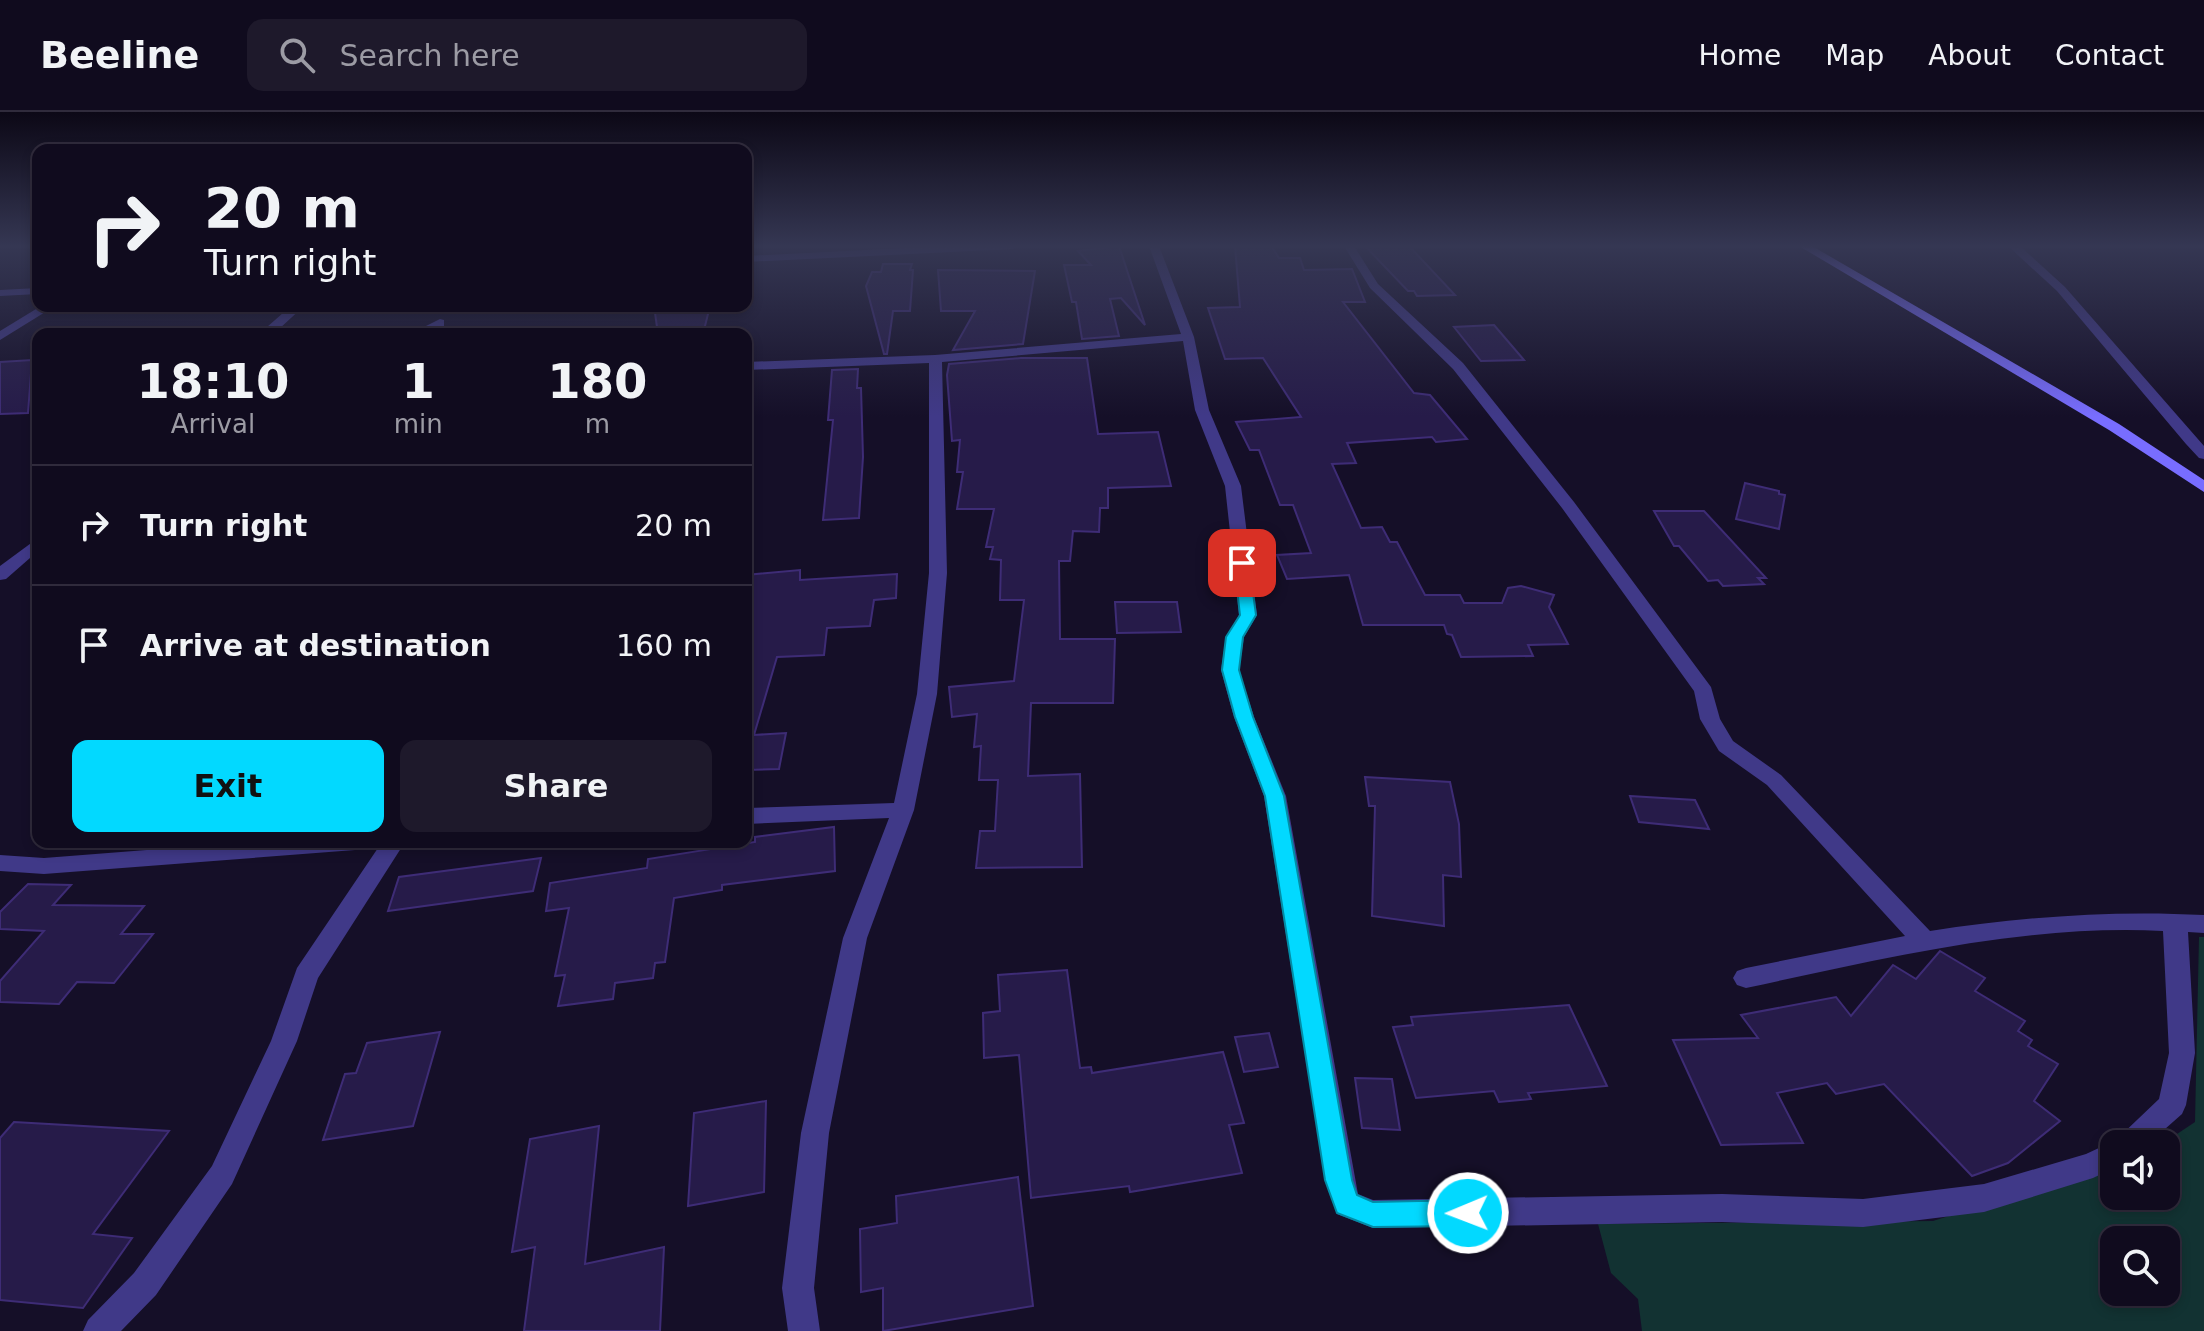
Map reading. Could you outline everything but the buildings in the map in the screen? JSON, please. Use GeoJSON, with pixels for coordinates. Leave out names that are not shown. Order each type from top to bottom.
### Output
{"type":"FeatureCollection","features":[{"type":"Feature","properties":{"kind":"street"},"geometry":{"type":"LineString","coordinates":[[1175,303],[1188,337],[1202,410],[1233,486],[1248,615],[1235,637],[1230,670],[1244,717],[1275,796],[1339,1180],[1347,1204],[1373,1214],[1722,1208],[1863,1213],[1984,1198],[2100,1161]]}},
{"type":"Feature","properties":{"kind":"street"},"geometry":{"type":"LineString","coordinates":[[1392,303],[1458,366],[1568,505],[1704,691],[1710,719],[1726,746],[1774,780],[1923,940]]}},
{"type":"Feature","properties":{"kind":"street"},"geometry":{"type":"LineString","coordinates":[[1901,303],[2114,427],[2204,487]]}},
{"type":"Feature","properties":{"kind":"street"},"geometry":{"type":"LineString","coordinates":[[2075,303],[2204,455]]}},
{"type":"Feature","properties":{"kind":"street"},"geometry":{"type":"LineString","coordinates":[[0,336],[39,312]]}},
{"type":"Feature","properties":{"kind":"street"},"geometry":{"type":"LineString","coordinates":[[272,328],[291,312]]}},
{"type":"Feature","properties":{"kind":"street"},"geometry":{"type":"LineString","coordinates":[[429,328],[440,323]]}},
{"type":"Feature","properties":{"kind":"street"},"geometry":{"type":"LineString","coordinates":[[752,366],[935,359],[1188,337]]}},
{"type":"Feature","properties":{"kind":"street"},"geometry":{"type":"LineString","coordinates":[[804,1331],[798,1288],[815,1133],[855,938],[903,810],[927,694],[938,573],[935,359]]}},
{"type":"Feature","properties":{"kind":"street"},"geometry":{"type":"LineString","coordinates":[[0,575],[32,548]]}},
{"type":"Feature","properties":{"kind":"street"},"geometry":{"type":"LineString","coordinates":[[752,816],[903,810]]}},
{"type":"Feature","properties":{"kind":"street"},"geometry":{"type":"LineString","coordinates":[[0,863],[44,866],[277,848]]}},
{"type":"Feature","properties":{"kind":"street"},"geometry":{"type":"LineString","coordinates":[[99,1331],[145,1284],[222,1175],[284,1041],[306,975],[390,848]]}},
{"type":"Feature","properties":{"kind":"street"},"geometry":{"type":"LineString","coordinates":[[2144,1130],[2172,1105],[2182,1053],[2175,921]]}},
{"type":"Feature","properties":{"kind":"street"},"geometry":{"type":"LineString","coordinates":[[1746,978],[1923,940],[2069,922],[2175,921],[2204,924]]}},
{"type":"Feature","properties":{"kind":"green space"},"geometry":{"type":"Polygon","coordinates":[[[2199,937],[2204,937],[2204,1331],[1642,1331],[1638,1299],[1611,1273],[1598,1224],[1933,1221],[2100,1167],[2100,1210],[2180,1210],[2180,1132],[2195,1122],[2199,937]]]}},
{"type":"Feature","properties":{"kind":"route"},"geometry":{"type":"LineString","coordinates":[[1242,563],[1248,615],[1235,637],[1230,670],[1244,717],[1275,796],[1339,1180],[1347,1204],[1373,1214],[1468,1213]]}}]}
